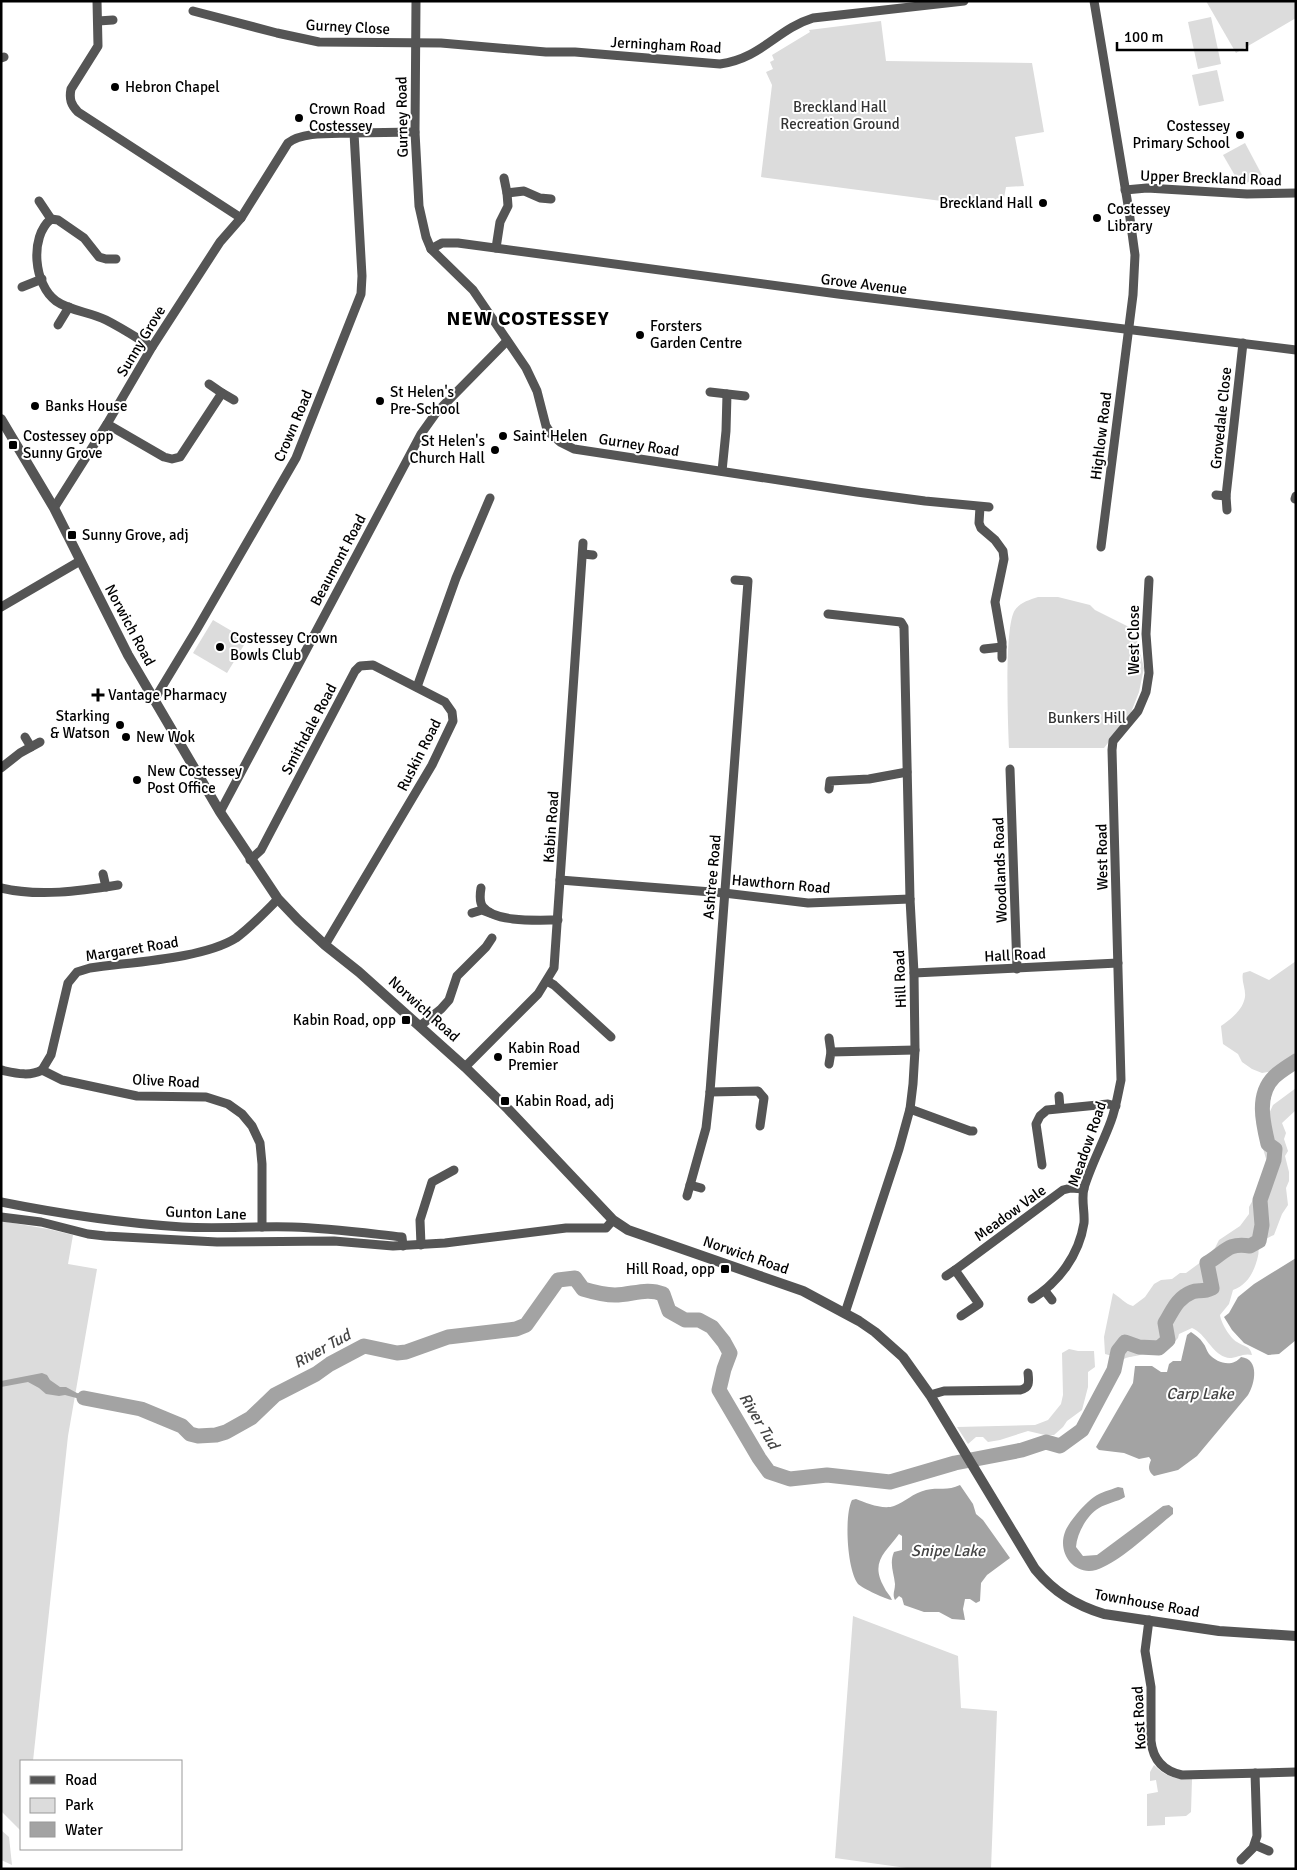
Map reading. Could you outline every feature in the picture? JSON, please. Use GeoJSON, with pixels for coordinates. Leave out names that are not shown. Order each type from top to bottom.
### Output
{"type":"FeatureCollection","features":[{"type":"Feature","properties":{"kind":"street"},"geometry":{"type":"LineString","coordinates":[[97,1],[98,46],[71,89],[69,96],[72,105],[78,112],[241,218]]}},
{"type":"Feature","properties":{"kind":"street","name":"Gurney Road"},"geometry":{"type":"LineString","coordinates":[[416,1],[414,43],[415,132],[419,206],[426,237],[431,249],[473,290],[526,368],[537,391],[546,426],[560,442],[574,449],[905,498],[984,507],[979,523],[981,528],[995,540],[1003,551],[1004,558],[996,602],[1002,647]]}},
{"type":"Feature","properties":{"kind":"street","name":"Jerningham Road"},"geometry":{"type":"LineString","coordinates":[[414,43],[518,48],[546,52],[575,52],[720,64],[734,62],[750,55],[802,21],[813,18],[964,1]]}},
{"type":"Feature","properties":{"kind":"street","name":"Highlow Road"},"geometry":{"type":"LineString","coordinates":[[1094,1],[1135,255],[1133,295],[1101,547]]}},
{"type":"Feature","properties":{"kind":"street","name":"Gurney Close"},"geometry":{"type":"LineString","coordinates":[[193,11],[319,42],[414,43]]}},
{"type":"Feature","properties":{"kind":"street"},"geometry":{"type":"LineString","coordinates":[[98,21],[113,20]]}},
{"type":"Feature","properties":{"kind":"street"},"geometry":{"type":"LineString","coordinates":[[354,133],[415,132]]}},
{"type":"Feature","properties":{"kind":"street","name":"Sunny Grove"},"geometry":{"type":"LineString","coordinates":[[54,508],[108,424],[152,347],[220,242],[241,218],[288,143],[296,137],[354,133]]}},
{"type":"Feature","properties":{"kind":"street","name":"Crown Road"},"geometry":{"type":"LineString","coordinates":[[154,700],[296,458],[361,294],[362,276],[354,133]]}},
{"type":"Feature","properties":{"kind":"street"},"geometry":{"type":"LineString","coordinates":[[496,248],[500,222],[508,206],[504,178]]}},
{"type":"Feature","properties":{"kind":"street","name":"Upper Breckland Road"},"geometry":{"type":"LineString","coordinates":[[1125,190],[1147,188],[1247,194],[1296,193]]}},
{"type":"Feature","properties":{"kind":"street"},"geometry":{"type":"LineString","coordinates":[[507,193],[524,190],[540,198],[551,199]]}},
{"type":"Feature","properties":{"kind":"street"},"geometry":{"type":"LineString","coordinates":[[39,201],[51,219],[58,220],[84,238],[99,257],[116,259]]}},
{"type":"Feature","properties":{"kind":"street"},"geometry":{"type":"LineString","coordinates":[[51,219],[41,231],[36,246],[36,258],[42,279],[54,299],[68,307],[106,319],[152,347]]}},
{"type":"Feature","properties":{"kind":"street","name":"Grove Avenue"},"geometry":{"type":"LineString","coordinates":[[431,249],[436,245],[448,242],[818,292],[1296,350]]}},
{"type":"Feature","properties":{"kind":"street"},"geometry":{"type":"LineString","coordinates":[[92,264],[99,257]]}},
{"type":"Feature","properties":{"kind":"street"},"geometry":{"type":"LineString","coordinates":[[22,287],[42,279]]}},
{"type":"Feature","properties":{"kind":"street"},"geometry":{"type":"LineString","coordinates":[[58,325],[68,307]]}},
{"type":"Feature","properties":{"kind":"street","name":"Beaumont Road"},"geometry":{"type":"LineString","coordinates":[[220,812],[421,434],[436,413],[507,341]]}},
{"type":"Feature","properties":{"kind":"street","name":"Grovedale Close"},"geometry":{"type":"LineString","coordinates":[[1227,510],[1226,496],[1243,343]]}},
{"type":"Feature","properties":{"kind":"street"},"geometry":{"type":"LineString","coordinates":[[209,384],[234,400]]}},
{"type":"Feature","properties":{"kind":"street"},"geometry":{"type":"LineString","coordinates":[[710,392],[745,396]]}},
{"type":"Feature","properties":{"kind":"street"},"geometry":{"type":"LineString","coordinates":[[108,424],[172,460],[180,457],[222,393]]}},
{"type":"Feature","properties":{"kind":"street"},"geometry":{"type":"LineString","coordinates":[[722,471],[727,394]]}},
{"type":"Feature","properties":{"kind":"street","name":"Norwich Road"},"geometry":{"type":"LineString","coordinates":[[1,419],[54,508],[128,655],[220,812],[250,860],[278,899],[325,945],[359,972],[465,1066],[613,1220],[628,1230],[804,1291],[859,1320],[875,1332],[903,1357],[930,1395],[974,1467]]}},
{"type":"Feature","properties":{"kind":"street"},"geometry":{"type":"LineString","coordinates":[[1216,495],[1226,496]]}},
{"type":"Feature","properties":{"kind":"street"},"geometry":{"type":"LineString","coordinates":[[416,687],[456,578],[490,498]]}},
{"type":"Feature","properties":{"kind":"street","name":"Kabin Road"},"geometry":{"type":"LineString","coordinates":[[465,1066],[538,994],[554,968],[583,542]]}},
{"type":"Feature","properties":{"kind":"street"},"geometry":{"type":"LineString","coordinates":[[583,554],[593,555]]}},
{"type":"Feature","properties":{"kind":"street"},"geometry":{"type":"LineString","coordinates":[[1,606],[80,561]]}},
{"type":"Feature","properties":{"kind":"street","name":"Ashtree Road"},"geometry":{"type":"LineString","coordinates":[[687,1196],[706,1128],[710,1092],[748,582],[735,580]]}},
{"type":"Feature","properties":{"kind":"street","name":"West Close"},"geometry":{"type":"LineString","coordinates":[[1112,750],[1114,741],[1138,711],[1146,692],[1149,674],[1146,634],[1148,580]]}},
{"type":"Feature","properties":{"kind":"street","name":"Hill Road"},"geometry":{"type":"LineString","coordinates":[[833,611],[901,622],[910,634],[907,772],[915,1050],[910,1109],[899,1149],[845,1314]]}},
{"type":"Feature","properties":{"kind":"street"},"geometry":{"type":"LineString","coordinates":[[984,649],[1002,647],[1002,658]]}},
{"type":"Feature","properties":{"kind":"street","name":"Smithdale Road"},"geometry":{"type":"LineString","coordinates":[[250,860],[261,850],[355,671],[360,666],[373,665],[416,687]]}},
{"type":"Feature","properties":{"kind":"street","name":"Ruskin Road"},"geometry":{"type":"LineString","coordinates":[[325,945],[432,765],[452,721],[450,707],[445,702],[416,687]]}},
{"type":"Feature","properties":{"kind":"street"},"geometry":{"type":"LineString","coordinates":[[25,737],[31,747]]}},
{"type":"Feature","properties":{"kind":"street"},"geometry":{"type":"LineString","coordinates":[[1,768],[40,742]]}},
{"type":"Feature","properties":{"kind":"street","name":"West Road"},"geometry":{"type":"LineString","coordinates":[[1112,750],[1118,963]]}},
{"type":"Feature","properties":{"kind":"street","name":"Woodlands Road"},"geometry":{"type":"LineString","coordinates":[[1010,769],[1017,969]]}},
{"type":"Feature","properties":{"kind":"street"},"geometry":{"type":"LineString","coordinates":[[829,789],[830,780],[869,779],[907,772]]}},
{"type":"Feature","properties":{"kind":"street"},"geometry":{"type":"LineString","coordinates":[[103,874],[106,887]]}},
{"type":"Feature","properties":{"kind":"street","name":"Hawthorn Road"},"geometry":{"type":"LineString","coordinates":[[560,880],[724,893],[808,903],[910,899]]}},
{"type":"Feature","properties":{"kind":"street"},"geometry":{"type":"LineString","coordinates":[[1,888],[17,892],[42,893],[118,885]]}},
{"type":"Feature","properties":{"kind":"street"},"geometry":{"type":"LineString","coordinates":[[481,888],[481,903],[490,913]]}},
{"type":"Feature","properties":{"kind":"street","name":"Margaret Road"},"geometry":{"type":"LineString","coordinates":[[42,1070],[51,1055],[68,983],[77,972],[90,968],[187,955],[212,949],[237,937],[278,899]]}},
{"type":"Feature","properties":{"kind":"street"},"geometry":{"type":"LineString","coordinates":[[472,914],[482,910],[511,918],[558,920]]}},
{"type":"Feature","properties":{"kind":"street"},"geometry":{"type":"LineString","coordinates":[[420,1026],[449,1000],[457,976],[486,947],[492,938]]}},
{"type":"Feature","properties":{"kind":"street","name":"Hall Road"},"geometry":{"type":"LineString","coordinates":[[914,973],[1118,963]]}},
{"type":"Feature","properties":{"kind":"street","name":"Meadow Road"},"geometry":{"type":"LineString","coordinates":[[1032,1300],[1045,1291],[1066,1268],[1079,1243],[1084,1222],[1082,1201],[1084,1188],[1116,1106],[1121,1080],[1118,963]]}},
{"type":"Feature","properties":{"kind":"street"},"geometry":{"type":"LineString","coordinates":[[547,981],[554,985],[611,1037]]}},
{"type":"Feature","properties":{"kind":"street"},"geometry":{"type":"LineString","coordinates":[[829,1038],[831,1052],[829,1064]]}},
{"type":"Feature","properties":{"kind":"street"},"geometry":{"type":"LineString","coordinates":[[831,1052],[915,1050]]}},
{"type":"Feature","properties":{"kind":"street"},"geometry":{"type":"LineString","coordinates":[[1,1070],[24,1074],[36,1073],[42,1070]]}},
{"type":"Feature","properties":{"kind":"street","name":"Olive Road"},"geometry":{"type":"LineString","coordinates":[[42,1070],[62,1080],[137,1096],[206,1097],[228,1104],[242,1114],[252,1126],[260,1143],[262,1164],[262,1228]]}},
{"type":"Feature","properties":{"kind":"street"},"geometry":{"type":"LineString","coordinates":[[710,1092],[758,1091],[764,1098],[760,1126]]}},
{"type":"Feature","properties":{"kind":"street"},"geometry":{"type":"LineString","coordinates":[[1059,1096],[1060,1108]]}},
{"type":"Feature","properties":{"kind":"street"},"geometry":{"type":"LineString","coordinates":[[1042,1165],[1036,1124],[1040,1116],[1048,1110],[1060,1108],[1108,1104],[1116,1106]]}},
{"type":"Feature","properties":{"kind":"street"},"geometry":{"type":"LineString","coordinates":[[910,1109],[973,1131]]}},
{"type":"Feature","properties":{"kind":"street"},"geometry":{"type":"LineString","coordinates":[[421,1245],[420,1220],[432,1182],[454,1170]]}},
{"type":"Feature","properties":{"kind":"street"},"geometry":{"type":"LineString","coordinates":[[690,1185],[701,1188]]}},
{"type":"Feature","properties":{"kind":"street","name":"Meadow Vale"},"geometry":{"type":"LineString","coordinates":[[946,1276],[1063,1190],[1084,1188]]}},
{"type":"Feature","properties":{"kind":"street","name":"Gunton Lane"},"geometry":{"type":"LineString","coordinates":[[1,1202],[56,1213],[112,1221],[222,1229],[325,1229],[388,1234],[402,1236],[403,1246]]}},
{"type":"Feature","properties":{"kind":"street","name":"Gunton Lane"},"geometry":{"type":"LineString","coordinates":[[1,1216],[41,1222],[88,1234],[105,1236],[217,1242],[334,1241],[372,1246],[445,1243],[566,1228],[606,1228],[613,1220]]}},
{"type":"Feature","properties":{"kind":"street"},"geometry":{"type":"LineString","coordinates":[[955,1270],[985,1313]]}},
{"type":"Feature","properties":{"kind":"street"},"geometry":{"type":"LineString","coordinates":[[1045,1291],[1052,1300]]}},
{"type":"Feature","properties":{"kind":"street"},"geometry":{"type":"LineString","coordinates":[[962,1316],[980,1304]]}},
{"type":"Feature","properties":{"kind":"street"},"geometry":{"type":"LineString","coordinates":[[930,1395],[944,1391],[1025,1389],[1029,1384],[1028,1373]]}},
{"type":"Feature","properties":{"kind":"street","name":"Townhouse Road"},"geometry":{"type":"LineString","coordinates":[[974,1467],[1026,1556],[1040,1575],[1051,1588],[1087,1609],[1104,1614],[1219,1631],[1296,1636]]}},
{"type":"Feature","properties":{"kind":"street","name":"Kost Road"},"geometry":{"type":"LineString","coordinates":[[1149,1620],[1145,1651],[1151,1687],[1151,1741],[1159,1763],[1168,1771],[1182,1775],[1296,1772]]}},
{"type":"Feature","properties":{"kind":"street"},"geometry":{"type":"LineString","coordinates":[[1242,1860],[1255,1845],[1257,1836],[1255,1773]]}},
{"type":"Feature","properties":{"kind":"street"},"geometry":{"type":"LineString","coordinates":[[1255,1845],[1269,1851]]}},
{"type":"Feature","properties":{"kind":"green space"},"geometry":{"type":"Polygon","coordinates":[[[1206,1],[1296,1],[1296,18],[1236,53],[1206,1]]]}},
{"type":"Feature","properties":{"kind":"green space"},"geometry":{"type":"Polygon","coordinates":[[[1211,17],[1221,64],[1198,69],[1188,22],[1211,17]]]}},
{"type":"Feature","properties":{"kind":"green space","name":"Breckland Hall Recreation Ground"},"geometry":{"type":"Polygon","coordinates":[[[881,21],[886,61],[1032,63],[1044,132],[1015,137],[1024,186],[1006,187],[1002,209],[761,177],[772,85],[766,72],[773,69],[770,62],[774,60],[772,55],[810,32],[809,30],[881,21]]]}},
{"type":"Feature","properties":{"kind":"green space"},"geometry":{"type":"Polygon","coordinates":[[[1217,70],[1224,101],[1199,106],[1192,75],[1217,70]]]}},
{"type":"Feature","properties":{"kind":"green space"},"geometry":{"type":"Polygon","coordinates":[[[1245,143],[1262,175],[1241,186],[1223,155],[1245,143]]]}},
{"type":"Feature","properties":{"kind":"green space","name":"Bunkers Hill"},"geometry":{"type":"Polygon","coordinates":[[[1038,597],[1058,597],[1090,605],[1095,610],[1129,627],[1137,640],[1144,668],[1139,692],[1130,715],[1104,748],[1009,748],[1008,654],[1012,619],[1015,610],[1020,605],[1038,597]]]}},
{"type":"Feature","properties":{"kind":"green space","name":"Costessey Crown Bowls Club"},"geometry":{"type":"Polygon","coordinates":[[[213,620],[247,640],[227,673],[193,653],[213,620]]]}},
{"type":"Feature","properties":{"kind":"green space"},"geometry":{"type":"Polygon","coordinates":[[[1296,961],[1296,1067],[1262,1073],[1242,1062],[1238,1054],[1223,1044],[1221,1026],[1236,1014],[1244,1002],[1243,973],[1250,971],[1269,980],[1296,961]]]}},
{"type":"Feature","properties":{"kind":"green space"},"geometry":{"type":"Polygon","coordinates":[[[1296,1088],[1296,1110],[1282,1123],[1286,1133],[1284,1139],[1288,1151],[1285,1156],[1289,1172],[1289,1181],[1286,1188],[1288,1205],[1282,1214],[1274,1235],[1260,1245],[1253,1272],[1243,1285],[1233,1290],[1229,1304],[1220,1315],[1224,1326],[1232,1337],[1248,1348],[1252,1355],[1228,1358],[1220,1355],[1201,1334],[1192,1328],[1179,1334],[1178,1338],[1169,1348],[1158,1349],[1124,1359],[1105,1354],[1104,1337],[1113,1293],[1127,1304],[1133,1306],[1145,1297],[1154,1284],[1161,1280],[1172,1279],[1180,1273],[1186,1273],[1205,1259],[1215,1248],[1219,1240],[1240,1226],[1249,1214],[1249,1207],[1254,1198],[1268,1187],[1272,1179],[1259,1135],[1273,1105],[1296,1088]]]}},
{"type":"Feature","properties":{"kind":"green space"},"geometry":{"type":"Polygon","coordinates":[[[1,1221],[73,1235],[68,1264],[97,1269],[68,1436],[33,1760],[20,1760],[20,1830],[1,1811],[1,1221]]]}},
{"type":"Feature","properties":{"kind":"green space"},"geometry":{"type":"Polygon","coordinates":[[[1069,1349],[1094,1351],[1095,1367],[1088,1372],[1088,1387],[1082,1410],[1067,1421],[1054,1435],[1028,1431],[988,1442],[983,1437],[976,1437],[968,1444],[957,1427],[1035,1425],[1048,1420],[1061,1404],[1063,1395],[1062,1353],[1069,1349]]]}},
{"type":"Feature","properties":{"kind":"green space"},"geometry":{"type":"Polygon","coordinates":[[[853,1616],[958,1656],[961,1708],[997,1711],[991,1869],[914,1869],[835,1858],[853,1616]]]}},
{"type":"Feature","properties":{"kind":"green space"},"geometry":{"type":"Polygon","coordinates":[[[1154,1765],[1162,1772],[1171,1776],[1181,1779],[1192,1779],[1191,1812],[1186,1816],[1165,1817],[1165,1825],[1147,1826],[1147,1794],[1158,1792],[1156,1780],[1150,1781],[1150,1772],[1154,1765]]]}},
{"type":"Feature","properties":{"kind":"green space"},"geometry":{"type":"Polygon","coordinates":[[[1,1830],[9,1837],[12,1865],[1,1860],[1,1830]]]}},
{"type":"Feature","properties":{"kind":"water"},"geometry":{"type":"Polygon","coordinates":[[[1296,1258],[1296,1340],[1279,1354],[1268,1355],[1244,1343],[1232,1330],[1224,1317],[1229,1313],[1238,1297],[1254,1284],[1296,1258]]]}},
{"type":"Feature","properties":{"kind":"water","name":"Carp Lake"},"geometry":{"type":"Polygon","coordinates":[[[1191,1332],[1205,1345],[1209,1354],[1220,1362],[1229,1363],[1241,1357],[1251,1362],[1254,1379],[1248,1395],[1197,1456],[1178,1470],[1154,1476],[1149,1469],[1151,1460],[1149,1457],[1139,1459],[1124,1453],[1099,1450],[1096,1447],[1133,1383],[1135,1366],[1152,1366],[1161,1372],[1167,1372],[1169,1364],[1173,1361],[1181,1361],[1187,1335],[1191,1332]]]}},
{"type":"Feature","properties":{"kind":"water"},"geometry":{"type":"Polygon","coordinates":[[[42,1373],[60,1387],[66,1387],[103,1402],[95,1403],[65,1395],[46,1394],[28,1382],[1,1387],[1,1381],[42,1373]]]}},
{"type":"Feature","properties":{"kind":"water","name":"Snipe Lake"},"geometry":{"type":"Polygon","coordinates":[[[960,1485],[973,1504],[976,1514],[983,1520],[1010,1558],[987,1575],[981,1583],[980,1601],[976,1603],[970,1599],[965,1599],[963,1609],[965,1620],[952,1619],[939,1612],[924,1612],[904,1605],[902,1598],[899,1596],[895,1600],[892,1561],[894,1552],[902,1550],[902,1536],[899,1534],[881,1558],[878,1571],[885,1589],[892,1600],[875,1594],[858,1584],[851,1567],[847,1529],[852,1500],[856,1499],[875,1506],[890,1507],[921,1491],[951,1488],[960,1485]]]}},
{"type":"Feature","properties":{"kind":"water"},"geometry":{"type":"Polygon","coordinates":[[[1118,1487],[1123,1488],[1125,1497],[1102,1506],[1095,1511],[1081,1530],[1076,1547],[1083,1556],[1097,1555],[1163,1506],[1169,1505],[1173,1508],[1173,1514],[1115,1561],[1096,1570],[1081,1570],[1074,1566],[1065,1555],[1063,1540],[1065,1532],[1073,1519],[1090,1500],[1118,1487]]]}},
{"type":"Feature","properties":{"kind":"waterway","name":"River Tud"},"geometry":{"type":"LineString","coordinates":[[84,1398],[141,1409],[182,1426],[190,1434],[198,1436],[216,1435],[226,1432],[251,1418],[275,1395],[364,1346],[397,1353],[406,1352],[448,1337],[516,1329],[526,1325],[558,1280],[575,1278],[583,1289],[603,1294],[621,1295],[651,1291],[663,1294],[669,1311],[685,1320],[699,1320],[712,1327],[730,1353],[719,1390],[769,1472],[790,1479],[827,1475],[890,1482],[955,1463],[1022,1450],[1046,1442],[1060,1446],[1082,1430],[1114,1370],[1118,1351],[1125,1342],[1139,1347],[1159,1348],[1168,1340],[1165,1323],[1179,1301],[1192,1292],[1212,1288],[1207,1263],[1231,1247],[1250,1246],[1259,1241],[1262,1225],[1260,1200],[1274,1160],[1275,1149],[1268,1144],[1264,1127],[1263,1101],[1268,1084],[1274,1077],[1296,1061]]}},
{"type":"Feature","properties":{"kind":"place","name":"Hebron Chapel"},"geometry":{"type":"Point","coordinates":[115,87]}},
{"type":"Feature","properties":{"kind":"place","name":"Crown Road Costessey"},"geometry":{"type":"Point","coordinates":[299,118]}},
{"type":"Feature","properties":{"kind":"place","name":"Costessey Primary School"},"geometry":{"type":"Point","coordinates":[1240,135]}},
{"type":"Feature","properties":{"kind":"place","name":"Breckland Hall"},"geometry":{"type":"Point","coordinates":[1043,203]}},
{"type":"Feature","properties":{"kind":"place","name":"Costessey Library"},"geometry":{"type":"Point","coordinates":[1097,218]}},
{"type":"Feature","properties":{"kind":"place","name":"Forsters Garden Centre"},"geometry":{"type":"Point","coordinates":[640,335]}},
{"type":"Feature","properties":{"kind":"place","name":"St Helen's Pre-School"},"geometry":{"type":"Point","coordinates":[380,401]}},
{"type":"Feature","properties":{"kind":"place","name":"Banks House"},"geometry":{"type":"Point","coordinates":[35,406]}},
{"type":"Feature","properties":{"kind":"place","name":"Saint Helen"},"geometry":{"type":"Point","coordinates":[503,436]}},
{"type":"Feature","properties":{"kind":"place","name":"Costessey opp Sunny Grove"},"geometry":{"type":"Point","coordinates":[13,445]}},
{"type":"Feature","properties":{"kind":"place","name":"St Helen's Church Hall"},"geometry":{"type":"Point","coordinates":[495,450]}},
{"type":"Feature","properties":{"kind":"place","name":"Sunny Grove, adj"},"geometry":{"type":"Point","coordinates":[72,535]}},
{"type":"Feature","properties":{"kind":"place","name":"Costessey Crown Bowls Club"},"geometry":{"type":"Point","coordinates":[220,647]}},
{"type":"Feature","properties":{"kind":"place","name":"Vantage Pharmacy"},"geometry":{"type":"Point","coordinates":[98,695]}},
{"type":"Feature","properties":{"kind":"place","name":"Starking & Watson"},"geometry":{"type":"Point","coordinates":[120,725]}},
{"type":"Feature","properties":{"kind":"place","name":"New Wok"},"geometry":{"type":"Point","coordinates":[126,737]}},
{"type":"Feature","properties":{"kind":"place","name":"New Costessey Post Office"},"geometry":{"type":"Point","coordinates":[137,780]}},
{"type":"Feature","properties":{"kind":"place","name":"Kabin Road, opp"},"geometry":{"type":"Point","coordinates":[406,1020]}},
{"type":"Feature","properties":{"kind":"place","name":"Kabin Road Premier"},"geometry":{"type":"Point","coordinates":[498,1057]}},
{"type":"Feature","properties":{"kind":"place","name":"Kabin Road, adj"},"geometry":{"type":"Point","coordinates":[505,1101]}},
{"type":"Feature","properties":{"kind":"place","name":"Hill Road, opp"},"geometry":{"type":"Point","coordinates":[725,1269]}},
{"type":"Feature","properties":{"kind":"district","name":"NEW COSTESSEY"},"geometry":{"type":"Point","coordinates":[528,318]}}]}
